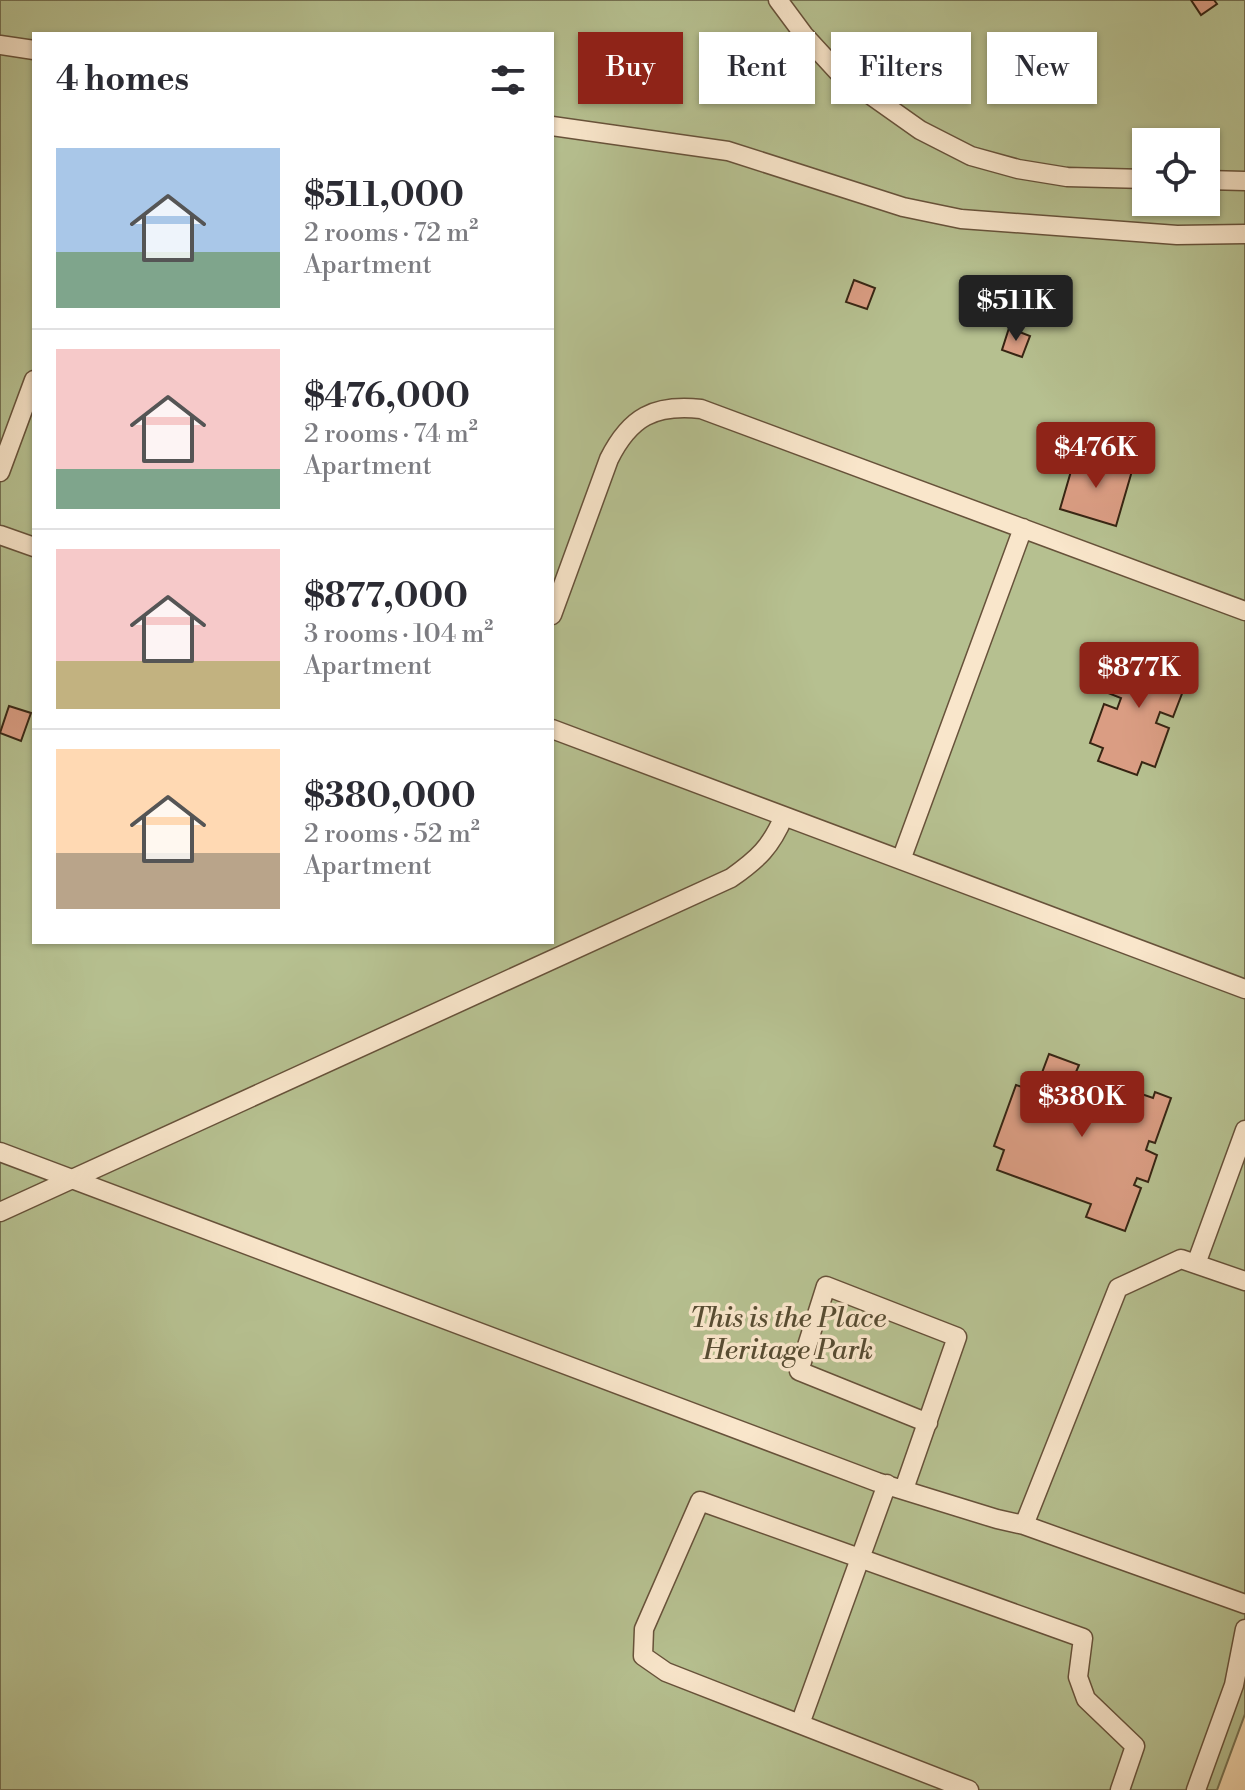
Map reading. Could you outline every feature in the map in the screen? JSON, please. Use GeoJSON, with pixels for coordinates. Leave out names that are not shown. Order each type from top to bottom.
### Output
{"type":"FeatureCollection","features":[{"type":"Feature","properties":{"kind":"lane"},"geometry":{"type":"LineString","coordinates":[[778,0],[813,47],[838,72],[920,130],[971,156],[1018,169],[1067,177],[1132,179]]}},
{"type":"Feature","properties":{"kind":"lane"},"geometry":{"type":"LineString","coordinates":[[0,45],[32,50]]}},
{"type":"Feature","properties":{"kind":"lane"},"geometry":{"type":"LineString","coordinates":[[554,126],[728,151],[903,207],[961,219],[1177,235],[1245,234]]}},
{"type":"Feature","properties":{"kind":"lane"},"geometry":{"type":"LineString","coordinates":[[1220,180],[1245,181]]}},
{"type":"Feature","properties":{"kind":"lane"},"geometry":{"type":"LineString","coordinates":[[0,472],[32,385]]}},
{"type":"Feature","properties":{"kind":"lane"},"geometry":{"type":"LineString","coordinates":[[554,610],[609,459],[621,436],[654,413],[674,406],[701,409],[1245,611]]}},
{"type":"Feature","properties":{"kind":"lane"},"geometry":{"type":"LineString","coordinates":[[901,860],[1023,528]]}},
{"type":"Feature","properties":{"kind":"lane"},"geometry":{"type":"LineString","coordinates":[[0,535],[32,546]]}},
{"type":"Feature","properties":{"kind":"lane"},"geometry":{"type":"LineString","coordinates":[[554,730],[1244,986]]}},
{"type":"Feature","properties":{"kind":"lane"},"geometry":{"type":"LineString","coordinates":[[0,1212],[731,878],[753,862],[774,840],[784,816]]}},
{"type":"Feature","properties":{"kind":"lane"},"geometry":{"type":"LineString","coordinates":[[1196,1264],[1245,1130]]}},
{"type":"Feature","properties":{"kind":"lane"},"geometry":{"type":"LineString","coordinates":[[0,1152],[896,1487],[1024,1525],[1245,1604]]}},
{"type":"Feature","properties":{"kind":"lane"},"geometry":{"type":"LineString","coordinates":[[1024,1525],[1118,1288],[1181,1259],[1245,1281]]}},
{"type":"Feature","properties":{"kind":"lane"},"geometry":{"type":"LineString","coordinates":[[800,1724],[860,1559],[928,1423],[957,1337],[826,1286],[799,1371],[928,1423]]}},
{"type":"Feature","properties":{"kind":"lane"},"geometry":{"type":"LineString","coordinates":[[969,1790],[666,1672],[643,1656],[644,1629],[700,1501],[1083,1638],[1078,1677],[1086,1699],[1135,1746],[1120,1790]]}},
{"type":"Feature","properties":{"kind":"lane"},"geometry":{"type":"LineString","coordinates":[[1196,1790],[1234,1685],[1245,1629]]}},
{"type":"Feature","properties":{"kind":"green space","name":"This is the Place Heritage Park"},"geometry":{"type":"Polygon","coordinates":[[[0,0],[1245,0],[1245,1714],[1217,1790],[0,1790],[0,0]]]}},
{"type":"Feature","properties":{"kind":"building"},"geometry":{"type":"Polygon","coordinates":[[[1191,0],[1214,0],[1217,4],[1201,15],[1191,0]]]}},
{"type":"Feature","properties":{"kind":"building"},"geometry":{"type":"Polygon","coordinates":[[[854,280],[875,288],[867,309],[846,302],[854,280]]]}},
{"type":"Feature","properties":{"kind":"building"},"geometry":{"type":"Polygon","coordinates":[[[1009,328],[1030,336],[1022,357],[1002,350],[1009,328]]]}},
{"type":"Feature","properties":{"kind":"building"},"geometry":{"type":"Polygon","coordinates":[[[1076,454],[1132,471],[1116,526],[1060,509],[1076,454]]]}},
{"type":"Feature","properties":{"kind":"building"},"geometry":{"type":"Polygon","coordinates":[[[1141,646],[1180,661],[1175,673],[1188,678],[1173,717],[1160,712],[1156,723],[1169,728],[1155,767],[1142,762],[1137,775],[1098,761],[1103,748],[1090,743],[1104,704],[1117,709],[1121,698],[1108,693],[1122,654],[1136,659],[1141,646]]]}},
{"type":"Feature","properties":{"kind":"building"},"geometry":{"type":"Polygon","coordinates":[[[9,706],[31,713],[21,741],[0,733],[9,706]]]}},
{"type":"Feature","properties":{"kind":"building"},"geometry":{"type":"Polygon","coordinates":[[[1049,1054],[1079,1065],[1076,1072],[1105,1082],[1107,1076],[1126,1083],[1124,1088],[1153,1098],[1155,1092],[1171,1098],[1155,1143],[1149,1141],[1146,1150],[1157,1155],[1148,1182],[1137,1178],[1134,1185],[1141,1188],[1125,1231],[1086,1217],[1091,1204],[997,1170],[1004,1150],[994,1146],[1016,1085],[1028,1089],[1033,1076],[1040,1078],[1049,1054]]]}}]}
